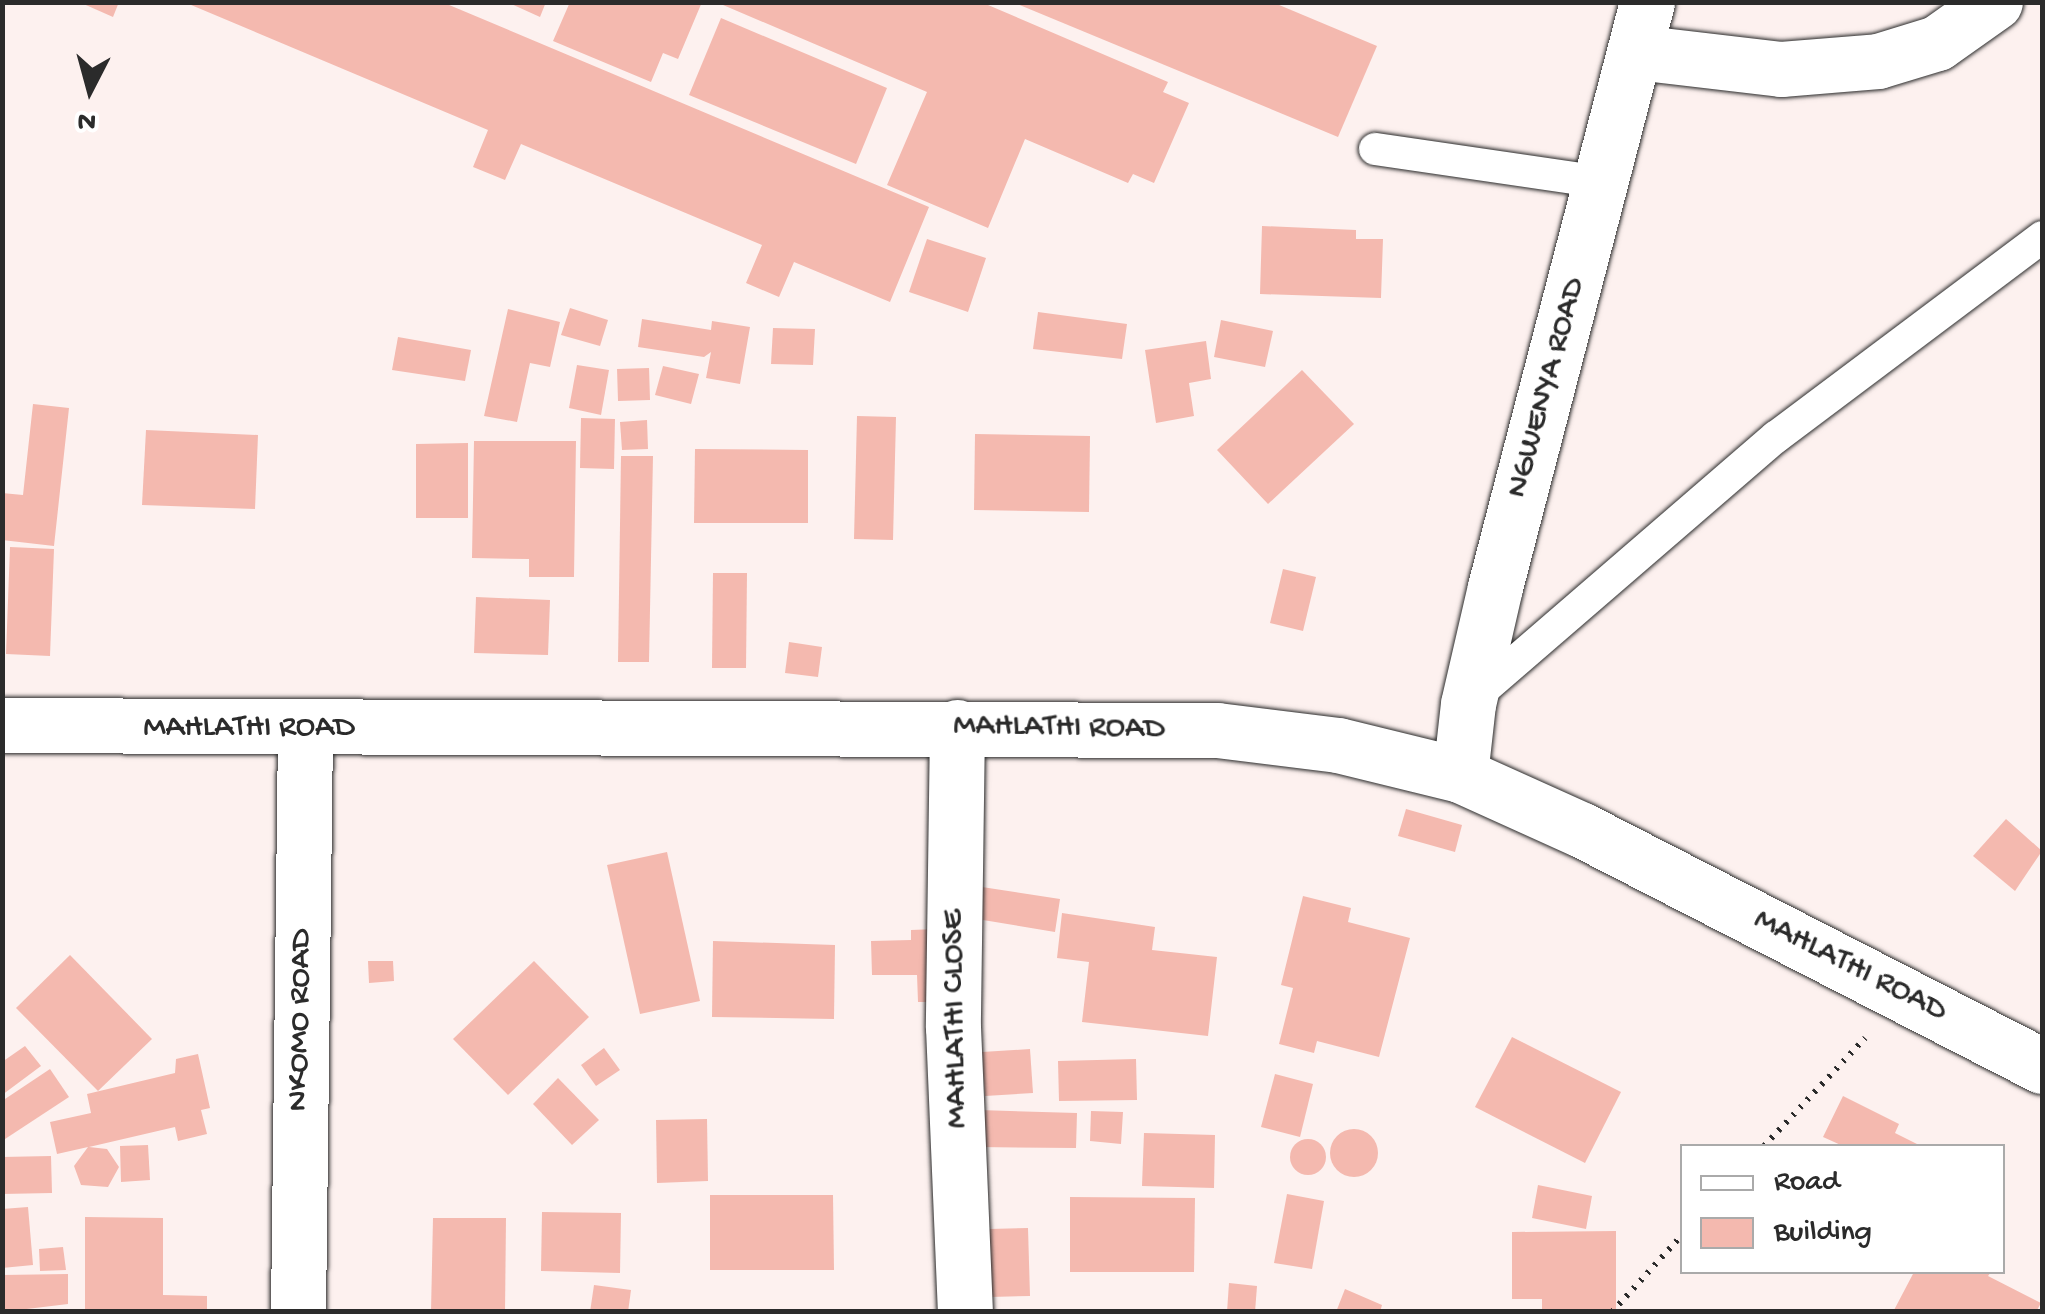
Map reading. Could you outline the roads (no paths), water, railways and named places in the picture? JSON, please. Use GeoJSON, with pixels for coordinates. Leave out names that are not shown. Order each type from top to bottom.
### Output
{"type":"FeatureCollection","features":[{"type":"Feature","properties":{"kind":"street"},"geometry":{"type":"LineString","coordinates":[[1642,27],[1781,69],[1878,62],[1938,44],[1995,2]]}},
{"type":"Feature","properties":{"kind":"street","name":"NGWENYA ROAD"},"geometry":{"type":"LineString","coordinates":[[1460,776],[1468,704],[1642,27]]}},
{"type":"Feature","properties":{"kind":"street","name":"MAHLATHI ROAD"},"geometry":{"type":"LineString","coordinates":[[2,725],[306,729],[957,726],[1217,730],[1338,744],[1460,776],[1906,993],[2042,1066]]}},
{"type":"Feature","properties":{"kind":"street","name":"MAHLATHI CLOSE"},"geometry":{"type":"LineString","coordinates":[[957,726],[953,1027],[965,1312]]}},
{"type":"Feature","properties":{"kind":"street","name":"NKOMO ROAD"},"geometry":{"type":"LineString","coordinates":[[298,1312],[306,729]]}},
{"type":"Feature","properties":{"kind":"lane"},"geometry":{"type":"LineString","coordinates":[[1375,149],[1602,182]]}},
{"type":"Feature","properties":{"kind":"lane"},"geometry":{"type":"LineString","coordinates":[[1468,704],[1776,437],[2042,238]]}}]}
